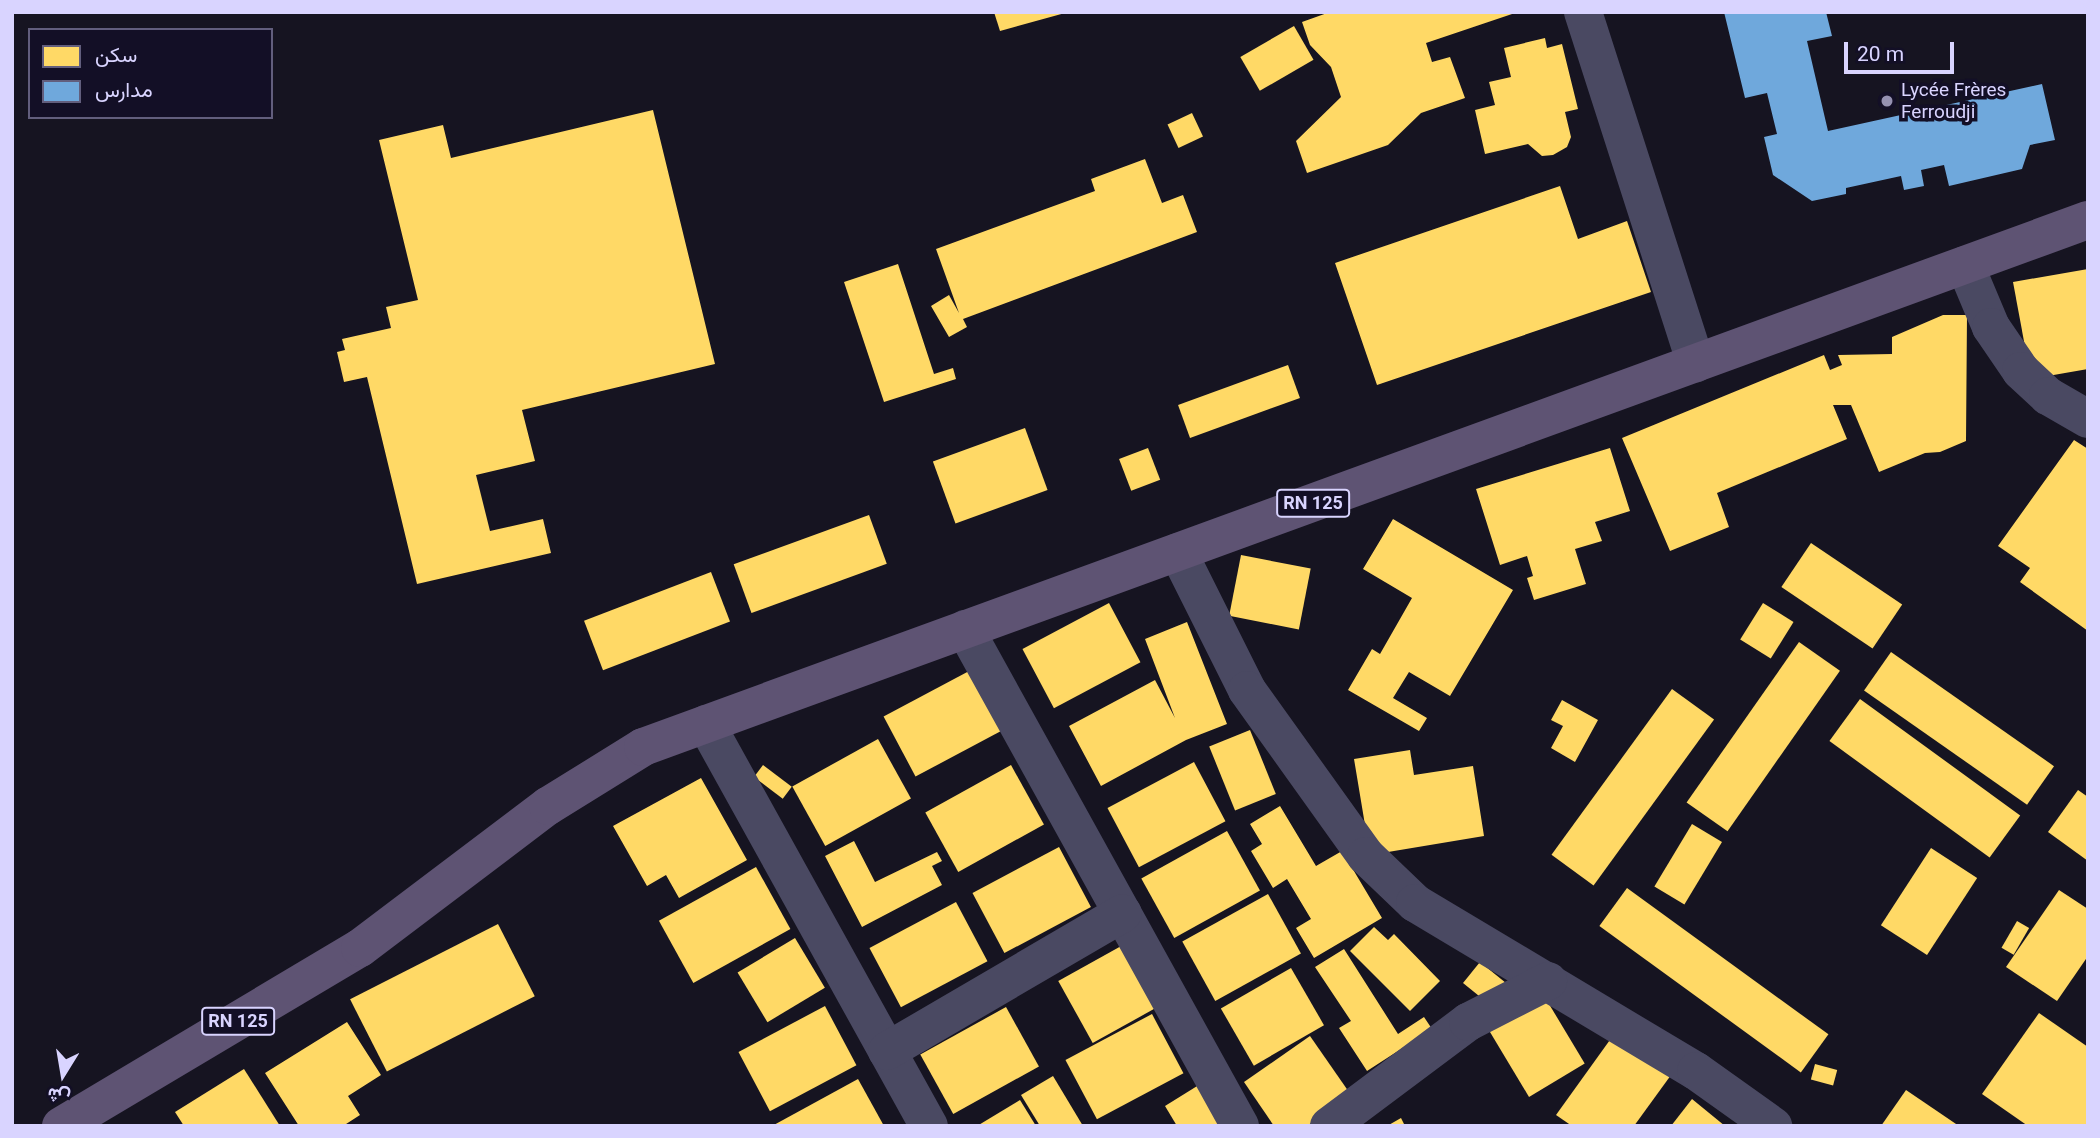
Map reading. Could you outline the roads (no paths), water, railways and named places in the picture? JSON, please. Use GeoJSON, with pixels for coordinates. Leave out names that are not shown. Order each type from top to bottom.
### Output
{"type":"FeatureCollection","features":[{"type":"Feature","properties":{"kind":"main road","name":"RN 125"},"geometry":{"type":"LineString","coordinates":[[61,1126],[360,948],[548,806],[643,747],[2088,220]]}},
{"type":"Feature","properties":{"kind":"street"},"geometry":{"type":"LineString","coordinates":[[1583,12],[1696,363]]}},
{"type":"Feature","properties":{"kind":"street"},"geometry":{"type":"LineString","coordinates":[[1965,265],[1991,327],[2021,371],[2048,396],[2088,419]]}},
{"type":"Feature","properties":{"kind":"street"},"geometry":{"type":"LineString","coordinates":[[1178,552],[1247,690],[1366,856],[1415,903],[1696,1071],[1773,1126]]}},
{"type":"Feature","properties":{"kind":"street"},"geometry":{"type":"LineString","coordinates":[[965,629],[1240,1126]]}},
{"type":"Feature","properties":{"kind":"street"},"geometry":{"type":"LineString","coordinates":[[706,724],[929,1126]]}},
{"type":"Feature","properties":{"kind":"street"},"geometry":{"type":"LineString","coordinates":[[887,1051],[1123,913]]}},
{"type":"Feature","properties":{"kind":"street"},"geometry":{"type":"LineString","coordinates":[[1329,1126],[1468,1022],[1548,981]]}},
{"type":"Feature","properties":{"kind":"place","name":"Lycée Frères Ferroudji"},"geometry":{"type":"Point","coordinates":[1887,101]}}]}
